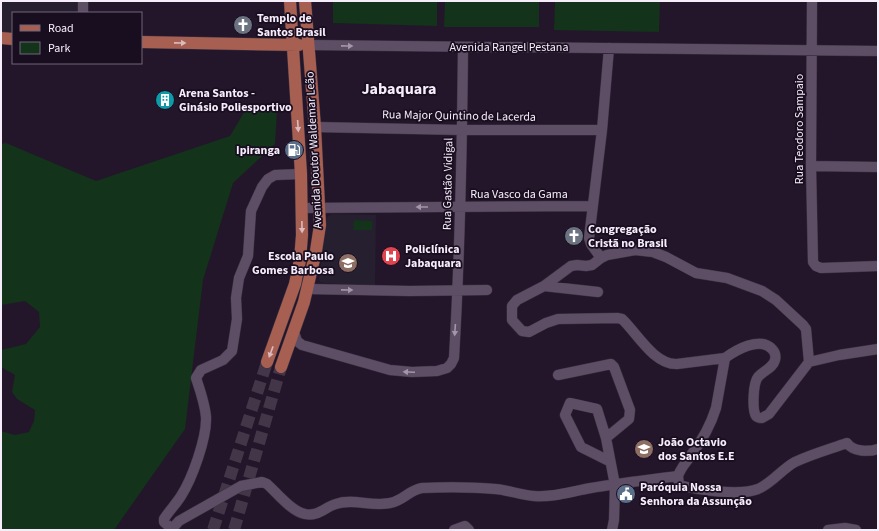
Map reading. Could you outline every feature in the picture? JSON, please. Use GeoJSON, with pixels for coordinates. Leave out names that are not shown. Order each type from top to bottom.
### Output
{"type":"FeatureCollection","features":[{"type":"Feature","properties":{"kind":"main road","name":"Avenida Doutor Waldemar Leão"},"geometry":{"type":"LineString","coordinates":[[267,362],[295,284],[300,260],[302,235],[301,174],[290,1]]}},
{"type":"Feature","properties":{"kind":"main road","name":"Avenida Doutor Waldemar Leão"},"geometry":{"type":"LineString","coordinates":[[281,367],[308,289],[320,225],[315,127],[305,1]]}},
{"type":"Feature","properties":{"kind":"main road"},"geometry":{"type":"LineString","coordinates":[[1,38],[12,39]]}},
{"type":"Feature","properties":{"kind":"main road","name":"Avenida Rangel Pestana"},"geometry":{"type":"LineString","coordinates":[[142,42],[308,45]]}},
{"type":"Feature","properties":{"kind":"street"},"geometry":{"type":"LineString","coordinates":[[83,1],[83,12]]}},
{"type":"Feature","properties":{"kind":"street","name":"Rua Teodoro Sampaio"},"geometry":{"type":"LineString","coordinates":[[812,1],[813,258],[816,266],[821,268],[878,266]]}},
{"type":"Feature","properties":{"kind":"street","name":"Avenida Rangel Pestana"},"geometry":{"type":"LineString","coordinates":[[308,45],[878,51]]}},
{"type":"Feature","properties":{"kind":"street","name":"Rua Gastão Vidigal"},"geometry":{"type":"LineString","coordinates":[[294,332],[297,341],[302,345],[390,370],[412,372],[437,371],[447,368],[452,364],[454,358],[458,291],[461,207],[463,47]]}},
{"type":"Feature","properties":{"kind":"street"},"geometry":{"type":"LineString","coordinates":[[601,258],[591,244],[589,238],[602,130],[609,48]]}},
{"type":"Feature","properties":{"kind":"street","name":"Rua Major Quintino de Lacerda"},"geometry":{"type":"LineString","coordinates":[[315,127],[462,130],[602,130]]}},
{"type":"Feature","properties":{"kind":"street"},"geometry":{"type":"LineString","coordinates":[[812,166],[878,167]]}},
{"type":"Feature","properties":{"kind":"street"},"geometry":{"type":"LineString","coordinates":[[301,174],[275,175],[268,179],[262,187],[251,211],[248,256],[239,278],[236,298],[237,319],[232,351],[223,360],[200,370],[196,378],[206,416],[206,425],[197,462],[189,480],[180,497],[164,519],[164,522],[171,529],[179,521],[240,486],[262,482],[268,484],[295,510],[305,514],[317,514],[336,504],[350,502],[376,505],[391,503],[401,499],[411,492],[420,489],[448,487],[496,489],[534,496],[545,496],[678,476]]}},
{"type":"Feature","properties":{"kind":"street","name":"Rua Vasco da Gama"},"geometry":{"type":"LineString","coordinates":[[302,208],[592,206]]}},
{"type":"Feature","properties":{"kind":"street"},"geometry":{"type":"LineString","coordinates":[[809,362],[806,329],[776,300],[762,291],[727,278],[696,273],[666,257],[653,252],[635,250],[607,255],[592,265],[571,266],[544,286],[526,295],[512,306],[512,320],[522,331],[529,332],[546,323],[558,319],[622,319],[647,347],[664,362],[671,364],[713,358],[725,358],[750,345],[762,344],[772,348],[775,353],[775,360],[773,364],[759,376],[755,383],[755,415],[758,418],[762,418],[769,414],[809,362],[839,355],[878,349]]}},
{"type":"Feature","properties":{"kind":"street"},"geometry":{"type":"LineString","coordinates":[[544,286],[598,292]]}},
{"type":"Feature","properties":{"kind":"street"},"geometry":{"type":"LineString","coordinates":[[308,289],[487,290]]}},
{"type":"Feature","properties":{"kind":"street"},"geometry":{"type":"LineString","coordinates":[[725,358],[714,415],[692,455],[680,469],[678,476],[679,485],[728,492],[757,489],[795,463],[847,444],[864,451],[878,449]]}},
{"type":"Feature","properties":{"kind":"street"},"geometry":{"type":"LineString","coordinates":[[558,375],[611,364],[614,367],[630,410],[628,419],[606,438]]}},
{"type":"Feature","properties":{"kind":"street"},"geometry":{"type":"LineString","coordinates":[[609,461],[581,447],[565,415],[570,403],[597,409],[606,438],[614,486],[614,520],[612,530]]}},
{"type":"Feature","properties":{"kind":"street"},"geometry":{"type":"LineString","coordinates":[[454,530],[467,528]]}},
{"type":"Feature","properties":{"kind":"street"},"geometry":{"type":"LineString","coordinates":[[828,530],[845,528],[856,530]]}},
{"type":"Feature","properties":{"kind":"shaded area"},"geometry":{"type":"Polygon","coordinates":[[[1,1],[82,1],[82,12],[12,12],[12,33],[1,32],[1,1]]]}},
{"type":"Feature","properties":{"kind":"shaded area","name":"Escola Paulo Gomes Barbosa"},"geometry":{"type":"Polygon","coordinates":[[[332,214],[376,215],[375,287],[320,282],[319,280],[327,218],[332,214]]]}},
{"type":"Feature","properties":{"kind":"green space"},"geometry":{"type":"Polygon","coordinates":[[[333,1],[437,1],[437,26],[333,23],[333,1]]]}},
{"type":"Feature","properties":{"kind":"green space"},"geometry":{"type":"Polygon","coordinates":[[[445,1],[539,1],[539,27],[444,27],[445,1]]]}},
{"type":"Feature","properties":{"kind":"green space"},"geometry":{"type":"Polygon","coordinates":[[[555,1],[660,1],[659,32],[554,30],[555,1]]]}},
{"type":"Feature","properties":{"kind":"green space"},"geometry":{"type":"Polygon","coordinates":[[[249,104],[277,111],[275,144],[233,183],[203,280],[185,429],[114,530],[1,530],[1,431],[15,435],[29,432],[34,421],[35,410],[17,399],[12,392],[15,375],[1,367],[1,350],[26,344],[40,327],[39,312],[25,301],[1,305],[1,144],[6,143],[96,181],[230,136],[249,104]]]}},
{"type":"Feature","properties":{"kind":"green space"},"geometry":{"type":"Polygon","coordinates":[[[354,220],[372,221],[372,230],[353,230],[354,220]]]}},
{"type":"Feature","properties":{"kind":"tunnel"},"geometry":{"type":"LineString","coordinates":[[213,530],[267,362]]}},
{"type":"Feature","properties":{"kind":"tunnel"},"geometry":{"type":"LineString","coordinates":[[234,530],[281,367]]}},
{"type":"Feature","properties":{"kind":"place","name":"Templo de Santos Brasil"},"geometry":{"type":"Point","coordinates":[243,25]}},
{"type":"Feature","properties":{"kind":"place","name":"Arena Santos - Ginásio Poliesportivo"},"geometry":{"type":"Point","coordinates":[165,100]}},
{"type":"Feature","properties":{"kind":"place","name":"Ipiranga"},"geometry":{"type":"Point","coordinates":[294,150]}},
{"type":"Feature","properties":{"kind":"place","name":"Congregação Cristã no Brasil"},"geometry":{"type":"Point","coordinates":[574,236]}},
{"type":"Feature","properties":{"kind":"place","name":"Policlínica Jabaquara"},"geometry":{"type":"Point","coordinates":[391,256]}},
{"type":"Feature","properties":{"kind":"place","name":"Escola Paulo Gomes Barbosa"},"geometry":{"type":"Point","coordinates":[348,263]}},
{"type":"Feature","properties":{"kind":"place","name":"João Octavio dos Santos E.E"},"geometry":{"type":"Point","coordinates":[644,449]}},
{"type":"Feature","properties":{"kind":"place","name":"Paróquia Nossa Senhora da Assunção"},"geometry":{"type":"Point","coordinates":[626,494]}},
{"type":"Feature","properties":{"kind":"district","name":"Jabaquara"},"geometry":{"type":"Point","coordinates":[399,89]}}]}
